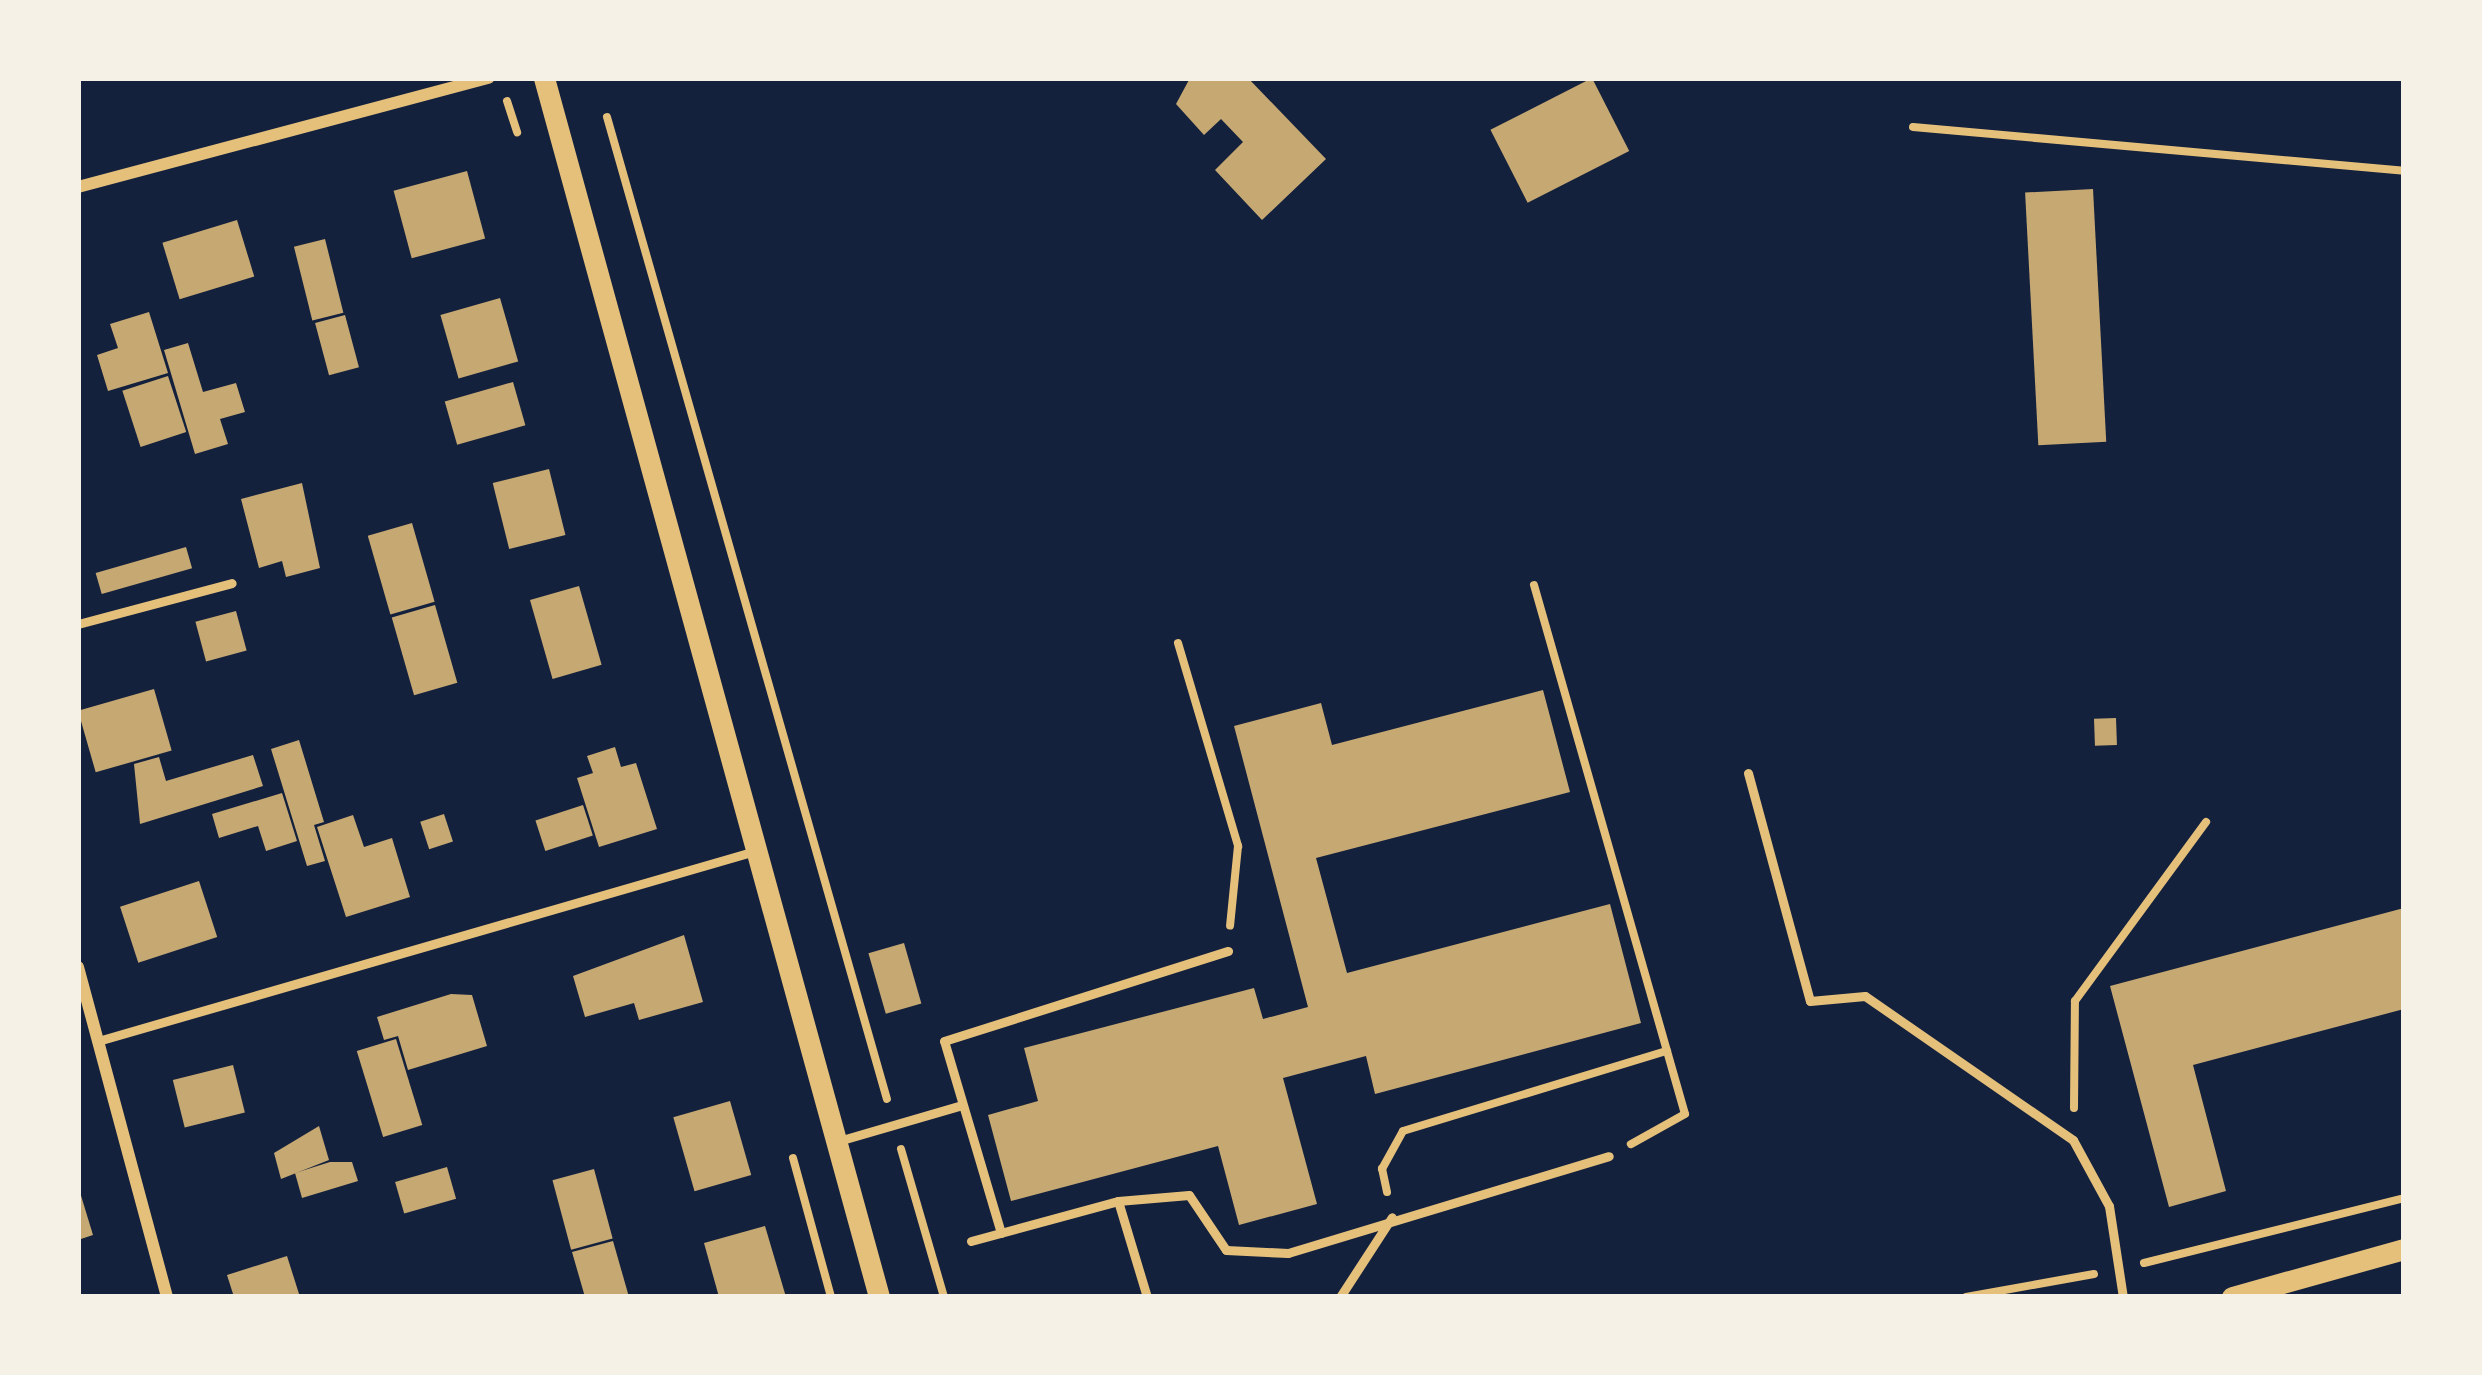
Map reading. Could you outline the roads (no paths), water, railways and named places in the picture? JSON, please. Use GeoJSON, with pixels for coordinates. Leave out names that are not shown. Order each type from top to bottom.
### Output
{"type":"FeatureCollection","features":[{"type":"Feature","properties":{"kind":"street"},"geometry":{"type":"LineString","coordinates":[[78,187],[489,78]]}},
{"type":"Feature","properties":{"kind":"street"},"geometry":{"type":"LineString","coordinates":[[544,78],[880,1297]]}},
{"type":"Feature","properties":{"kind":"street"},"geometry":{"type":"LineString","coordinates":[[78,967],[167,1297]]}},
{"type":"Feature","properties":{"kind":"street"},"geometry":{"type":"LineString","coordinates":[[2232,1297],[2404,1249]]}},
{"type":"Feature","properties":{"kind":"lane"},"geometry":{"type":"LineString","coordinates":[[78,624],[232,583]]}},
{"type":"Feature","properties":{"kind":"lane"},"geometry":{"type":"LineString","coordinates":[[1748,773],[1810,1001],[1865,995],[2073,1140],[2109,1206],[2123,1297]]}},
{"type":"Feature","properties":{"kind":"lane"},"geometry":{"type":"LineString","coordinates":[[98,1041],[755,851]]}},
{"type":"Feature","properties":{"kind":"lane"},"geometry":{"type":"LineString","coordinates":[[1001,1233],[944,1041],[1228,951]]}},
{"type":"Feature","properties":{"kind":"lane"},"geometry":{"type":"LineString","coordinates":[[835,1142],[962,1105]]}},
{"type":"Feature","properties":{"kind":"lane"},"geometry":{"type":"LineString","coordinates":[[970,1241],[1118,1201],[1189,1195],[1226,1250],[1288,1253],[1392,1217],[1609,1156]]}},
{"type":"Feature","properties":{"kind":"lane"},"geometry":{"type":"LineString","coordinates":[[1118,1201],[1147,1297]]}},
{"type":"Feature","properties":{"kind":"lane"},"geometry":{"type":"LineString","coordinates":[[1340,1297],[1392,1217]]}}]}
